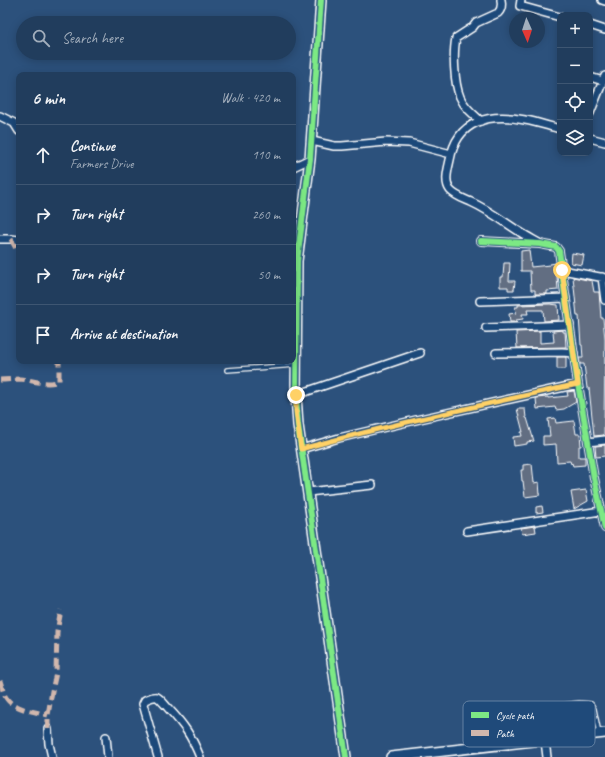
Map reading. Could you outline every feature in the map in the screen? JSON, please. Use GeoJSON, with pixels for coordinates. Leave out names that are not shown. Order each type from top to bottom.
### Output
{"type":"FeatureCollection","features":[{"type":"Feature","properties":{"kind":"street"},"geometry":{"type":"LineString","coordinates":[[296,254],[312,140],[320,0]]}},
{"type":"Feature","properties":{"kind":"street"},"geometry":{"type":"LineString","coordinates":[[481,121],[465,106],[460,98],[456,86],[454,47],[456,38],[473,27],[476,23],[498,13],[501,8],[501,0]]}},
{"type":"Feature","properties":{"kind":"street"},"geometry":{"type":"LineString","coordinates":[[521,0],[520,6],[557,16]]}},
{"type":"Feature","properties":{"kind":"street"},"geometry":{"type":"LineString","coordinates":[[593,27],[605,30]]}},
{"type":"Feature","properties":{"kind":"street"},"geometry":{"type":"LineString","coordinates":[[593,77],[604,78],[593,106]]}},
{"type":"Feature","properties":{"kind":"street"},"geometry":{"type":"LineString","coordinates":[[0,116],[14,123],[16,126]]}},
{"type":"Feature","properties":{"kind":"street"},"geometry":{"type":"LineString","coordinates":[[540,244],[522,234],[484,208],[454,194],[448,186],[447,177],[451,154],[461,133],[481,121],[494,118],[514,118],[557,128]]}},
{"type":"Feature","properties":{"kind":"street"},"geometry":{"type":"LineString","coordinates":[[593,139],[605,142]]}},
{"type":"Feature","properties":{"kind":"street"},"geometry":{"type":"LineString","coordinates":[[312,140],[334,146],[403,142],[451,154]]}},
{"type":"Feature","properties":{"kind":"street"},"geometry":{"type":"LineString","coordinates":[[296,166],[310,159]]}},
{"type":"Feature","properties":{"kind":"street"},"geometry":{"type":"LineString","coordinates":[[0,238],[16,240]]}},
{"type":"Feature","properties":{"kind":"street"},"geometry":{"type":"LineString","coordinates":[[480,241],[540,244],[556,247],[558,249],[578,384],[594,478],[605,528]]}},
{"type":"Feature","properties":{"kind":"street"},"geometry":{"type":"LineString","coordinates":[[562,270],[604,277],[605,300]]}},
{"type":"Feature","properties":{"kind":"street"},"geometry":{"type":"LineString","coordinates":[[480,301],[566,298]]}},
{"type":"Feature","properties":{"kind":"street"},"geometry":{"type":"LineString","coordinates":[[486,328],[570,325]]}},
{"type":"Feature","properties":{"kind":"street"},"geometry":{"type":"LineString","coordinates":[[296,395],[420,353]]}},
{"type":"Feature","properties":{"kind":"street"},"geometry":{"type":"LineString","coordinates":[[496,353],[574,353]]}},
{"type":"Feature","properties":{"kind":"street"},"geometry":{"type":"LineString","coordinates":[[296,364],[296,411],[346,757]]}},
{"type":"Feature","properties":{"kind":"street"},"geometry":{"type":"LineString","coordinates":[[301,449],[339,438],[578,384]]}},
{"type":"Feature","properties":{"kind":"street"},"geometry":{"type":"LineString","coordinates":[[588,442],[605,440]]}},
{"type":"Feature","properties":{"kind":"street"},"geometry":{"type":"LineString","coordinates":[[308,492],[372,485]]}},
{"type":"Feature","properties":{"kind":"street"},"geometry":{"type":"LineString","coordinates":[[467,531],[601,511]]}},
{"type":"Feature","properties":{"kind":"street"},"geometry":{"type":"LineString","coordinates":[[158,757],[143,704],[144,700],[154,697],[157,697],[162,701],[181,721],[190,734],[200,757]]}},
{"type":"Feature","properties":{"kind":"street"},"geometry":{"type":"LineString","coordinates":[[48,729],[52,757]]}},
{"type":"Feature","properties":{"kind":"street"},"geometry":{"type":"LineString","coordinates":[[106,737],[108,757]]}},
{"type":"Feature","properties":{"kind":"street"},"geometry":{"type":"LineString","coordinates":[[391,757],[449,754],[501,747]]}},
{"type":"Feature","properties":{"kind":"street"},"geometry":{"type":"LineString","coordinates":[[545,747],[546,757]]}},
{"type":"Feature","properties":{"kind":"lane"},"geometry":{"type":"LineString","coordinates":[[227,370],[296,364]]}},
{"type":"Feature","properties":{"kind":"lane"},"geometry":{"type":"LineString","coordinates":[[595,711],[602,734]]}},
{"type":"Feature","properties":{"kind":"building"},"geometry":{"type":"Polygon","coordinates":[[[529,250],[531,267],[556,263],[558,290],[547,291],[547,294],[535,294],[535,290],[531,290],[530,271],[521,271],[521,251],[529,250]]]}},
{"type":"Feature","properties":{"kind":"building"},"geometry":{"type":"Polygon","coordinates":[[[572,253],[584,255],[582,265],[571,263],[572,253]]]}},
{"type":"Feature","properties":{"kind":"building"},"geometry":{"type":"Polygon","coordinates":[[[504,263],[510,263],[509,281],[515,281],[514,290],[508,290],[508,287],[500,287],[500,277],[503,277],[504,263]]]}},
{"type":"Feature","properties":{"kind":"building"},"geometry":{"type":"Polygon","coordinates":[[[573,277],[592,281],[594,292],[599,292],[601,318],[603,318],[605,339],[604,435],[594,436],[589,388],[587,388],[584,364],[580,364],[579,358],[583,358],[573,277]]]}},
{"type":"Feature","properties":{"kind":"building"},"geometry":{"type":"Polygon","coordinates":[[[518,305],[558,305],[559,320],[544,321],[543,310],[527,310],[528,314],[522,314],[523,319],[516,320],[516,322],[510,322],[509,314],[516,313],[515,307],[518,307],[518,305]]]}},
{"type":"Feature","properties":{"kind":"building"},"geometry":{"type":"Polygon","coordinates":[[[563,330],[563,332],[565,332],[566,347],[517,348],[516,332],[540,331],[540,343],[554,342],[553,331],[563,330]]]}},
{"type":"Feature","properties":{"kind":"building"},"geometry":{"type":"Polygon","coordinates":[[[557,357],[566,357],[566,369],[557,369],[557,357]]]}},
{"type":"Feature","properties":{"kind":"building"},"geometry":{"type":"Polygon","coordinates":[[[574,391],[576,402],[564,409],[556,410],[555,407],[537,409],[536,398],[568,396],[567,392],[574,391]]]}},
{"type":"Feature","properties":{"kind":"building"},"geometry":{"type":"Polygon","coordinates":[[[517,409],[525,409],[526,418],[534,441],[527,442],[527,444],[514,446],[513,437],[522,436],[521,432],[523,432],[517,409]]]}},
{"type":"Feature","properties":{"kind":"building"},"geometry":{"type":"Polygon","coordinates":[[[555,418],[556,423],[574,421],[576,434],[580,434],[581,446],[579,446],[579,457],[585,457],[585,465],[573,466],[570,461],[557,462],[556,444],[543,445],[543,436],[550,436],[548,419],[555,418]]]}},
{"type":"Feature","properties":{"kind":"building"},"geometry":{"type":"Polygon","coordinates":[[[605,445],[605,456],[596,457],[595,446],[605,445]]]}},
{"type":"Feature","properties":{"kind":"building"},"geometry":{"type":"Polygon","coordinates":[[[532,464],[534,483],[539,482],[540,495],[525,497],[521,470],[523,470],[523,465],[532,464]]]}},
{"type":"Feature","properties":{"kind":"building"},"geometry":{"type":"Polygon","coordinates":[[[586,490],[588,501],[574,509],[571,492],[586,490]]]}},
{"type":"Feature","properties":{"kind":"building"},"geometry":{"type":"Polygon","coordinates":[[[542,506],[543,512],[536,513],[536,507],[542,506]]]}},
{"type":"Feature","properties":{"kind":"building"},"geometry":{"type":"Polygon","coordinates":[[[535,526],[536,532],[522,534],[521,528],[535,526]]]}},
{"type":"Feature","properties":{"kind":"marked path"},"geometry":{"type":"LineString","coordinates":[[11,239],[16,248]]}},
{"type":"Feature","properties":{"kind":"marked path"},"geometry":{"type":"LineString","coordinates":[[0,380],[20,379],[50,383],[59,381],[59,364]]}},
{"type":"Feature","properties":{"kind":"marked path"},"geometry":{"type":"LineString","coordinates":[[48,729],[48,715],[56,673],[57,632],[61,610]]}},
{"type":"Feature","properties":{"kind":"marked path"},"geometry":{"type":"LineString","coordinates":[[0,681],[4,695],[10,702],[26,710],[48,715]]}},
{"type":"Feature","properties":{"kind":"cycle path"},"geometry":{"type":"LineString","coordinates":[[321,0],[310,159],[297,261],[296,395],[298,425],[346,757]]}},
{"type":"Feature","properties":{"kind":"cycle path"},"geometry":{"type":"LineString","coordinates":[[481,241],[540,244],[556,247],[559,251],[578,384],[594,478],[605,528]]}},
{"type":"Feature","properties":{"kind":"route"},"geometry":{"type":"LineString","coordinates":[[296,395],[296,411],[301,449],[339,438],[578,384],[562,270]]}}]}
